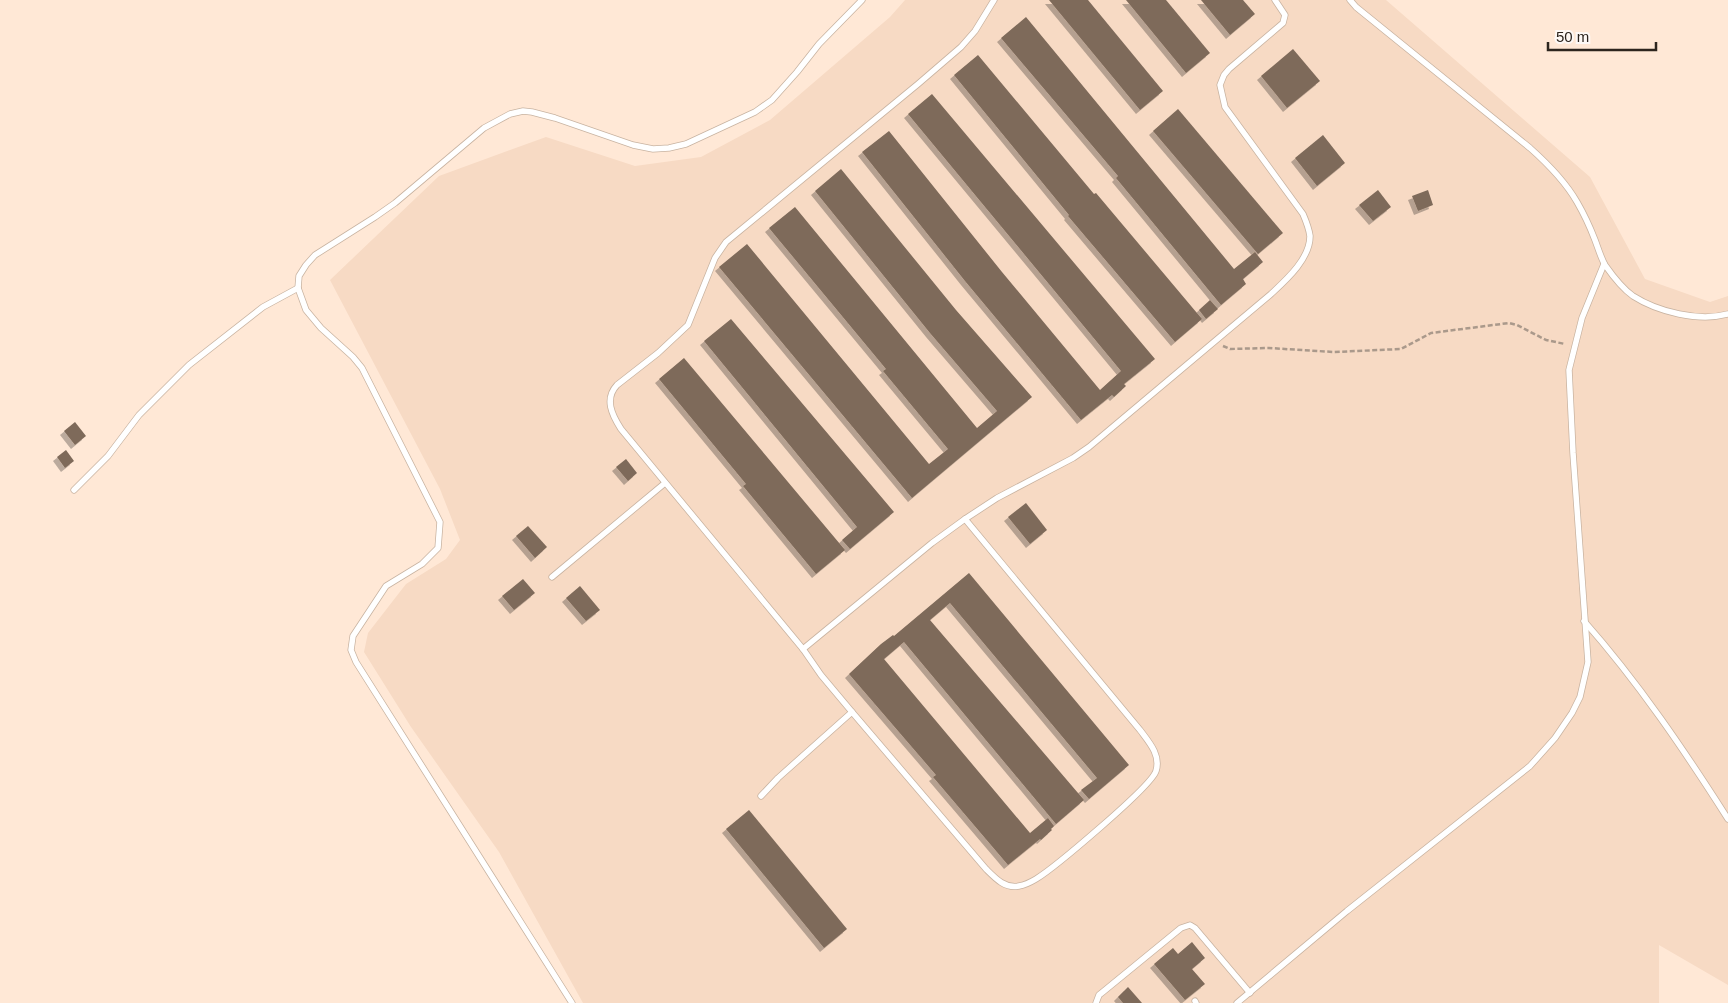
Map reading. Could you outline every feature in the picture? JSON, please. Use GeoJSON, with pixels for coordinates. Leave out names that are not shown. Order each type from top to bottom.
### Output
{"type":"FeatureCollection","features":[{"type":"Feature","properties":{"kind":"lane"},"geometry":{"type":"LineString","coordinates":[[572,1003],[356,662],[352,650],[353,636],[386,586],[422,564],[438,548],[440,522],[362,368],[353,357],[321,328],[306,310],[298,288],[299,276],[315,255],[375,218],[484,128],[500,118],[523,111],[540,113],[634,145],[653,149],[686,144],[755,112],[772,100],[819,44],[862,0]]}},
{"type":"Feature","properties":{"kind":"lane"},"geometry":{"type":"LineString","coordinates":[[965,519],[1148,742],[1158,761],[1154,776],[1118,811],[1043,874],[1023,885],[1008,886],[996,880],[852,712],[821,675],[803,649],[615,419],[610,399],[612,390],[688,325],[715,258],[726,242],[961,47],[975,32],[994,0]]}},
{"type":"Feature","properties":{"kind":"lane"},"geometry":{"type":"LineString","coordinates":[[803,649],[932,543],[965,519],[997,498],[1073,458],[1089,447],[1214,343],[1292,274],[1308,248],[1310,237],[1308,226],[1302,214],[1225,106],[1220,85],[1224,75],[1230,69],[1283,24],[1285,15],[1274,0]]}},
{"type":"Feature","properties":{"kind":"lane"},"geometry":{"type":"LineString","coordinates":[[1350,0],[1356,7],[1530,148],[1565,182],[1586,217],[1604,264],[1632,296],[1679,314],[1704,318],[1728,314]]}},
{"type":"Feature","properties":{"kind":"lane"},"geometry":{"type":"LineString","coordinates":[[1237,1003],[1347,911],[1530,766],[1555,738],[1572,713],[1580,696],[1588,662],[1569,370],[1582,318],[1604,264]]}},
{"type":"Feature","properties":{"kind":"lane"},"geometry":{"type":"LineString","coordinates":[[74,490],[108,456],[139,416],[190,365],[263,306],[298,288]]}},
{"type":"Feature","properties":{"kind":"lane"},"geometry":{"type":"LineString","coordinates":[[552,577],[665,482]]}},
{"type":"Feature","properties":{"kind":"lane"},"geometry":{"type":"LineString","coordinates":[[1584,620],[1616,657],[1690,760],[1728,820]]}},
{"type":"Feature","properties":{"kind":"lane"},"geometry":{"type":"LineString","coordinates":[[761,796],[778,778],[852,712]]}},
{"type":"Feature","properties":{"kind":"lane"},"geometry":{"type":"LineString","coordinates":[[1096,1003],[1104,991],[1181,928],[1190,925],[1195,928],[1250,993]]}},
{"type":"Feature","properties":{"kind":"path"},"geometry":{"type":"LineString","coordinates":[[1214,343],[1230,349],[1269,348],[1334,352],[1401,349],[1431,332],[1509,323],[1517,325],[1546,340],[1574,346]]}},
{"type":"Feature","properties":{"kind":"shaded area"},"geometry":{"type":"Polygon","coordinates":[[[905,0],[1386,0],[1590,177],[1645,279],[1710,302],[1728,296],[1728,985],[1659,945],[1659,1003],[583,1003],[499,852],[411,727],[364,652],[368,633],[406,584],[446,559],[460,540],[440,489],[330,280],[439,176],[546,137],[635,166],[701,157],[770,120],[890,17],[905,0]]]}},
{"type":"Feature","properties":{"kind":"building"},"geometry":{"type":"Polygon","coordinates":[[[1049,0],[1088,0],[1163,91],[1140,110],[1049,0]]]}},
{"type":"Feature","properties":{"kind":"building"},"geometry":{"type":"Polygon","coordinates":[[[1126,0],[1166,0],[1210,53],[1186,73],[1126,0]]]}},
{"type":"Feature","properties":{"kind":"building"},"geometry":{"type":"Polygon","coordinates":[[[1201,0],[1243,0],[1255,14],[1230,35],[1201,0]]]}},
{"type":"Feature","properties":{"kind":"building"},"geometry":{"type":"Polygon","coordinates":[[[1026,17],[1234,269],[1255,252],[1263,262],[1243,279],[1246,284],[1221,305],[1116,178],[1118,176],[1001,38],[1026,17]]]}},
{"type":"Feature","properties":{"kind":"building"},"geometry":{"type":"Polygon","coordinates":[[[1293,49],[1320,81],[1287,108],[1261,76],[1293,49]]]}},
{"type":"Feature","properties":{"kind":"building"},"geometry":{"type":"Polygon","coordinates":[[[978,55],[1202,319],[1175,342],[1068,216],[954,75],[978,55]]]}},
{"type":"Feature","properties":{"kind":"building"},"geometry":{"type":"Polygon","coordinates":[[[932,94],[1155,359],[1124,384],[1126,386],[1114,397],[1112,395],[1081,420],[965,281],[862,152],[889,131],[1100,390],[1121,371],[908,114],[932,94]]]}},
{"type":"Feature","properties":{"kind":"building"},"geometry":{"type":"Polygon","coordinates":[[[1178,109],[1283,233],[1258,254],[1153,131],[1178,109]]]}},
{"type":"Feature","properties":{"kind":"building"},"geometry":{"type":"Polygon","coordinates":[[[1323,135],[1345,163],[1317,186],[1295,158],[1323,135]]]}},
{"type":"Feature","properties":{"kind":"building"},"geometry":{"type":"Polygon","coordinates":[[[841,169],[956,310],[1032,397],[912,498],[719,267],[747,244],[929,464],[948,449],[883,371],[886,369],[769,228],[795,207],[977,428],[997,411],[930,333],[815,191],[841,169]]]}},
{"type":"Feature","properties":{"kind":"building"},"geometry":{"type":"Polygon","coordinates":[[[1378,190],[1391,207],[1373,221],[1359,205],[1378,190]]]}},
{"type":"Feature","properties":{"kind":"building"},"geometry":{"type":"Polygon","coordinates":[[[1428,190],[1433,205],[1418,211],[1412,196],[1428,190]]]}},
{"type":"Feature","properties":{"kind":"building"},"geometry":{"type":"Polygon","coordinates":[[[1210,300],[1218,309],[1206,319],[1199,310],[1210,300]]]}},
{"type":"Feature","properties":{"kind":"building"},"geometry":{"type":"Polygon","coordinates":[[[731,319],[894,512],[850,549],[842,540],[857,527],[704,341],[731,319]]]}},
{"type":"Feature","properties":{"kind":"building"},"geometry":{"type":"Polygon","coordinates":[[[684,358],[845,550],[816,574],[743,486],[746,484],[659,379],[684,358]]]}},
{"type":"Feature","properties":{"kind":"building"},"geometry":{"type":"Polygon","coordinates":[[[75,422],[86,436],[75,445],[64,431],[75,422]]]}},
{"type":"Feature","properties":{"kind":"building"},"geometry":{"type":"Polygon","coordinates":[[[66,450],[74,461],[65,468],[57,457],[66,450]]]}},
{"type":"Feature","properties":{"kind":"building"},"geometry":{"type":"Polygon","coordinates":[[[626,459],[637,473],[628,481],[616,467],[626,459]]]}},
{"type":"Feature","properties":{"kind":"building"},"geometry":{"type":"Polygon","coordinates":[[[1026,503],[1047,530],[1030,544],[1008,517],[1026,503]]]}},
{"type":"Feature","properties":{"kind":"building"},"geometry":{"type":"Polygon","coordinates":[[[528,526],[547,547],[535,558],[516,536],[528,526]]]}},
{"type":"Feature","properties":{"kind":"building"},"geometry":{"type":"Polygon","coordinates":[[[969,573],[1129,765],[1089,799],[1081,790],[1097,778],[950,603],[930,620],[1084,800],[1056,824],[904,642],[884,659],[1030,833],[1048,818],[1054,826],[1041,840],[1008,865],[933,777],[936,775],[849,674],[881,644],[894,636],[969,573]]]}},
{"type":"Feature","properties":{"kind":"building"},"geometry":{"type":"Polygon","coordinates":[[[523,579],[535,593],[514,610],[502,596],[523,579]]]}},
{"type":"Feature","properties":{"kind":"building"},"geometry":{"type":"Polygon","coordinates":[[[580,586],[600,610],[586,621],[566,598],[580,586]]]}},
{"type":"Feature","properties":{"kind":"building"},"geometry":{"type":"Polygon","coordinates":[[[749,810],[847,929],[824,948],[726,829],[749,810]]]}},
{"type":"Feature","properties":{"kind":"building"},"geometry":{"type":"Polygon","coordinates":[[[1192,942],[1205,958],[1192,969],[1205,984],[1185,1000],[1154,964],[1173,948],[1178,954],[1192,942]]]}},
{"type":"Feature","properties":{"kind":"building"},"geometry":{"type":"Polygon","coordinates":[[[1128,987],[1142,1003],[1123,1003],[1118,997],[1128,987]]]}}]}
